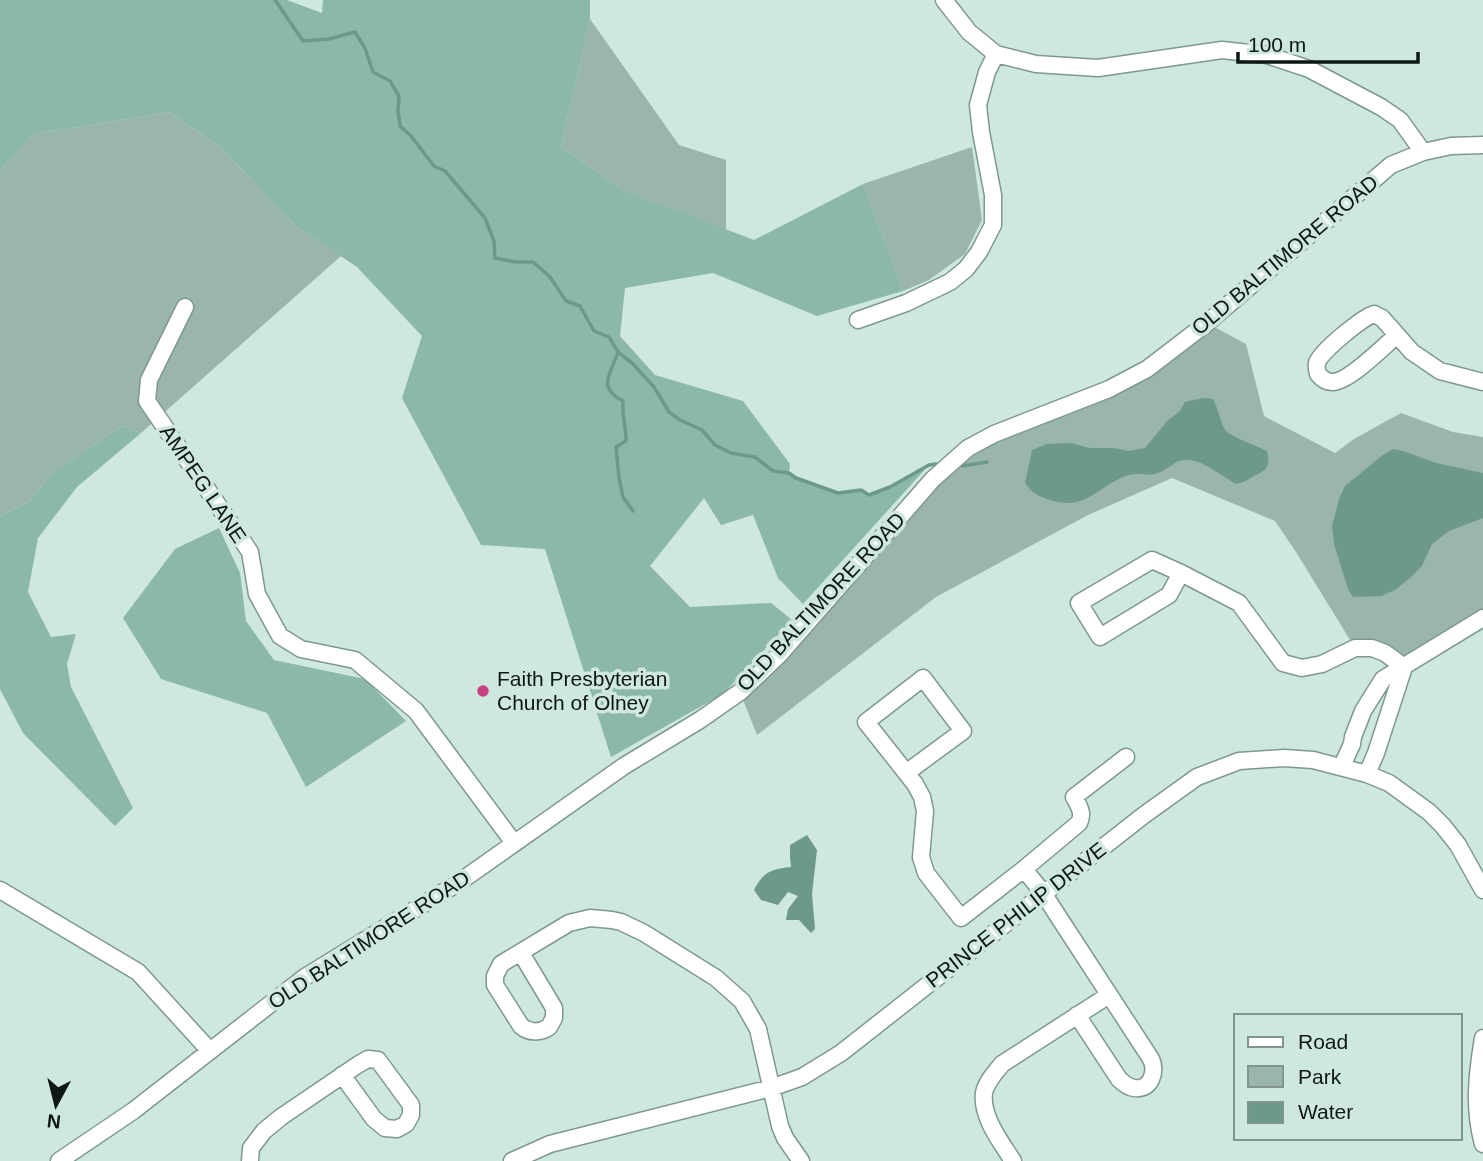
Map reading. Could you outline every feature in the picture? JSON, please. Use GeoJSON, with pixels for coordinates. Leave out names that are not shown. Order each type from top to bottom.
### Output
{"type":"FeatureCollection","features":[{"type":"Feature","properties":{"kind":"street"},"geometry":{"type":"LineString","coordinates":[[944,0],[969,32],[996,54],[1036,64],[1098,68],[1222,50],[1267,55],[1309,69],[1381,107],[1400,120],[1423,152]]}},
{"type":"Feature","properties":{"kind":"street"},"geometry":{"type":"LineString","coordinates":[[858,320],[906,303],[950,282],[966,269],[979,253],[993,225],[993,195],[978,105],[987,72],[996,54]]}},
{"type":"Feature","properties":{"kind":"street","name":"OLD BALTIMORE ROAD"},"geometry":{"type":"LineString","coordinates":[[59,1161],[133,1111],[304,977],[458,883],[624,766],[700,720],[740,691],[779,655],[933,480],[968,448],[994,434],[1109,388],[1147,369],[1207,323],[1391,165],[1423,152],[1451,146],[1483,145]]}},
{"type":"Feature","properties":{"kind":"street","name":"AMPEG LANE"},"geometry":{"type":"LineString","coordinates":[[185,307],[149,380],[147,401],[250,552],[257,594],[280,636],[301,649],[355,660],[416,712],[514,843]]}},
{"type":"Feature","properties":{"kind":"street"},"geometry":{"type":"LineString","coordinates":[[1396,335],[1343,380],[1329,382],[1318,374],[1317,363],[1322,355],[1357,323],[1374,314],[1379,316],[1412,352],[1440,371],[1483,382]]}},
{"type":"Feature","properties":{"kind":"street"},"geometry":{"type":"LineString","coordinates":[[1181,573],[1169,595],[1100,638],[1079,603],[1152,560],[1181,573],[1238,603],[1283,663],[1302,668],[1322,664],[1355,648],[1372,648],[1385,653],[1404,667]]}},
{"type":"Feature","properties":{"kind":"street"},"geometry":{"type":"LineString","coordinates":[[1342,766],[1363,711],[1384,679],[1483,618]]}},
{"type":"Feature","properties":{"kind":"street"},"geometry":{"type":"LineString","coordinates":[[1367,774],[1404,667]]}},
{"type":"Feature","properties":{"kind":"street"},"geometry":{"type":"LineString","coordinates":[[906,773],[963,731],[923,678],[866,722],[922,797],[925,811],[921,856],[926,873],[961,918],[1079,823],[1081,810],[1074,797],[1126,757]]}},
{"type":"Feature","properties":{"kind":"street","name":"PRINCE PHILIP DRIVE"},"geometry":{"type":"LineString","coordinates":[[512,1161],[550,1144],[802,1077],[841,1053],[1144,815],[1197,777],[1239,761],[1284,758],[1313,760],[1342,766],[1389,783],[1429,812],[1458,845],[1483,890]]}},
{"type":"Feature","properties":{"kind":"street"},"geometry":{"type":"LineString","coordinates":[[1024,869],[1043,893],[1154,1064],[1153,1077],[1146,1085],[1134,1088],[1119,1079],[1077,1015]]}},
{"type":"Feature","properties":{"kind":"street"},"geometry":{"type":"LineString","coordinates":[[0,890],[138,972],[210,1051]]}},
{"type":"Feature","properties":{"kind":"street"},"geometry":{"type":"LineString","coordinates":[[521,953],[554,1007],[550,1027],[540,1031],[529,1030],[521,1026],[495,985],[495,976],[501,964],[559,927],[580,919],[621,922],[644,933],[716,978],[742,1001],[758,1029],[780,1125],[785,1138],[801,1161]]}},
{"type":"Feature","properties":{"kind":"street"},"geometry":{"type":"LineString","coordinates":[[1013,1161],[986,1112],[984,1094],[989,1079],[1002,1064],[1109,995]]}},
{"type":"Feature","properties":{"kind":"street"},"geometry":{"type":"LineString","coordinates":[[1483,1038],[1476,1099],[1483,1144]]}},
{"type":"Feature","properties":{"kind":"street"},"geometry":{"type":"LineString","coordinates":[[250,1161],[251,1148],[281,1117],[342,1075],[368,1059],[378,1060],[411,1105],[411,1115],[406,1124],[397,1129],[385,1128],[373,1119],[342,1075]]}},
{"type":"Feature","properties":{"kind":"green space"},"geometry":{"type":"Polygon","coordinates":[[[590,19],[679,145],[726,160],[726,230],[623,190],[561,147],[590,19]]]}},
{"type":"Feature","properties":{"kind":"green space"},"geometry":{"type":"Polygon","coordinates":[[[169,112],[218,145],[296,226],[341,256],[141,433],[122,426],[52,473],[30,501],[0,516],[0,170],[34,134],[169,112]]]}},
{"type":"Feature","properties":{"kind":"green space"},"geometry":{"type":"Polygon","coordinates":[[[972,147],[982,220],[965,254],[929,280],[903,291],[863,184],[972,147]]]}},
{"type":"Feature","properties":{"kind":"green space"},"geometry":{"type":"Polygon","coordinates":[[[1207,323],[1246,344],[1264,416],[1335,453],[1354,439],[1401,413],[1453,432],[1483,437],[1483,618],[1404,667],[1355,648],[1275,521],[1172,478],[1088,515],[936,597],[757,735],[740,692],[968,448],[1109,389],[1207,323]]]}},
{"type":"Feature","properties":{"kind":"shaded area"},"geometry":{"type":"Polygon","coordinates":[[[0,0],[287,0],[322,13],[323,0],[590,0],[590,19],[561,147],[623,190],[754,240],[863,184],[903,291],[817,316],[713,273],[625,288],[620,336],[655,375],[743,401],[790,464],[789,473],[796,478],[838,493],[861,490],[869,495],[890,487],[929,465],[803,604],[778,578],[753,515],[721,525],[704,498],[650,566],[690,607],[771,603],[792,620],[723,694],[611,757],[545,549],[481,545],[402,398],[422,336],[357,267],[296,226],[218,145],[169,112],[34,134],[0,170],[0,0]]]}},
{"type":"Feature","properties":{"kind":"shaded area"},"geometry":{"type":"Polygon","coordinates":[[[122,426],[141,433],[77,487],[38,538],[28,592],[51,637],[76,634],[67,664],[71,687],[133,808],[115,826],[23,733],[0,689],[0,516],[30,501],[52,473],[122,426]]]}},
{"type":"Feature","properties":{"kind":"shaded area"},"geometry":{"type":"Polygon","coordinates":[[[219,528],[240,573],[246,621],[274,660],[365,679],[406,721],[306,787],[267,713],[161,679],[123,618],[175,549],[219,528]]]}},
{"type":"Feature","properties":{"kind":"water"},"geometry":{"type":"Polygon","coordinates":[[[1213,399],[1226,431],[1267,451],[1268,465],[1264,470],[1236,484],[1204,465],[1184,460],[1155,474],[1123,477],[1089,497],[1072,503],[1042,497],[1025,483],[1032,450],[1047,444],[1071,443],[1090,448],[1129,451],[1145,448],[1168,420],[1180,411],[1185,402],[1213,399]]]}},
{"type":"Feature","properties":{"kind":"water"},"geometry":{"type":"Polygon","coordinates":[[[1393,449],[1436,463],[1483,473],[1483,518],[1449,531],[1432,544],[1422,566],[1395,590],[1381,596],[1353,597],[1334,544],[1332,526],[1339,499],[1345,486],[1393,449]]]}},
{"type":"Feature","properties":{"kind":"water"},"geometry":{"type":"Polygon","coordinates":[[[807,835],[817,850],[812,894],[815,929],[811,933],[799,920],[786,920],[788,909],[798,896],[788,892],[778,905],[761,900],[754,890],[768,873],[791,867],[790,845],[807,835]]]}},
{"type":"Feature","properties":{"kind":"waterway"},"geometry":{"type":"LineString","coordinates":[[275,0],[303,41],[329,39],[355,32],[365,48],[373,72],[390,81],[399,96],[400,126],[434,166],[445,171],[485,218],[494,241],[495,258],[533,262],[550,277],[566,301],[580,306],[594,331],[609,337],[618,352],[654,387],[669,412],[702,430],[715,445],[731,453],[755,457],[773,471],[789,473],[838,493],[861,490],[869,495],[936,464]]}},
{"type":"Feature","properties":{"kind":"waterway"},"geometry":{"type":"LineString","coordinates":[[618,352],[609,373],[608,385],[610,391],[623,401],[626,441],[616,447],[623,497],[633,511]]}},
{"type":"Feature","properties":{"kind":"waterway"},"geometry":{"type":"LineString","coordinates":[[962,466],[987,462]]}},
{"type":"Feature","properties":{"kind":"place","name":"Faith Presbyterian Church of Olney"},"geometry":{"type":"Point","coordinates":[483,691]}}]}
